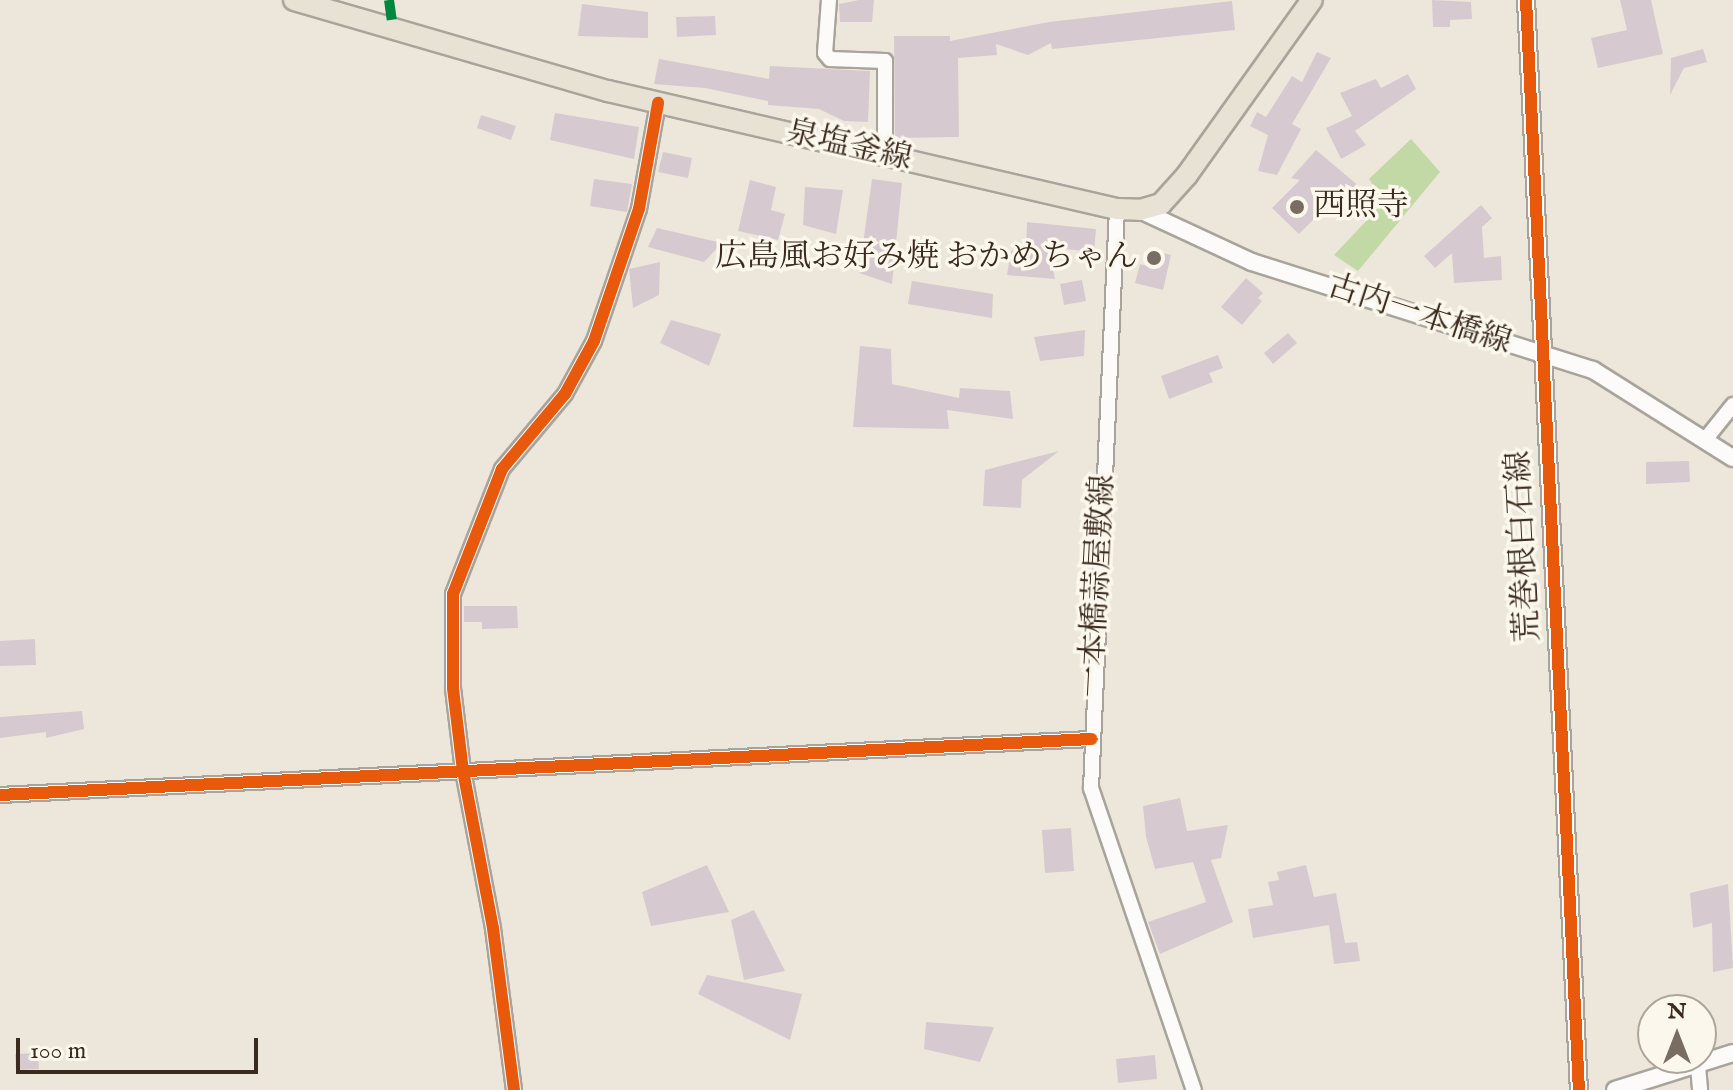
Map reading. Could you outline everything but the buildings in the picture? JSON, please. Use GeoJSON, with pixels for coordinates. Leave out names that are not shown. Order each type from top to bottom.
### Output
{"type":"FeatureCollection","features":[{"type":"Feature","properties":{"kind":"main road","name":"泉塩釜線"},"geometry":{"type":"LineString","coordinates":[[294,0],[658,103],[1117,209],[1140,210]]}},
{"type":"Feature","properties":{"kind":"main road"},"geometry":{"type":"LineString","coordinates":[[1140,210],[1161,204],[1187,175],[1312,0]]}},
{"type":"Feature","properties":{"kind":"street"},"geometry":{"type":"LineString","coordinates":[[829,0],[825,53],[830,59],[885,61],[885,155]]}},
{"type":"Feature","properties":{"kind":"street","name":"荒巻根白石線"},"geometry":{"type":"LineString","coordinates":[[1526,0],[1579,1090]]}},
{"type":"Feature","properties":{"kind":"street"},"geometry":{"type":"LineString","coordinates":[[514,1090],[493,928],[463,771],[453,688],[453,594],[502,469],[565,394],[594,341],[639,209],[658,103]]}},
{"type":"Feature","properties":{"kind":"street","name":"一本橋蒜屋敷線"},"geometry":{"type":"LineString","coordinates":[[1117,209],[1092,739],[1093,807],[1194,1090]]}},
{"type":"Feature","properties":{"kind":"street","name":"古内一本橋線"},"geometry":{"type":"LineString","coordinates":[[1140,210],[1252,262],[1593,370],[1733,458]]}},
{"type":"Feature","properties":{"kind":"street"},"geometry":{"type":"LineString","coordinates":[[1705,440],[1733,405]]}},
{"type":"Feature","properties":{"kind":"street"},"geometry":{"type":"LineString","coordinates":[[0,795],[1092,739]]}},
{"type":"Feature","properties":{"kind":"street"},"geometry":{"type":"LineString","coordinates":[[1615,1090],[1670,1074]]}},
{"type":"Feature","properties":{"kind":"green space"},"geometry":{"type":"Polygon","coordinates":[[[1411,139],[1440,172],[1358,271],[1334,255],[1370,217],[1360,202],[1374,187],[1369,179],[1411,139]]]}},
{"type":"Feature","properties":{"kind":"marked path"},"geometry":{"type":"LineString","coordinates":[[389,0],[393,28]]}},
{"type":"Feature","properties":{"kind":"cycle path"},"geometry":{"type":"LineString","coordinates":[[1526,0],[1579,1090]]}},
{"type":"Feature","properties":{"kind":"cycle path"},"geometry":{"type":"LineString","coordinates":[[514,1090],[493,928],[463,771],[453,688],[453,594],[502,469],[565,394],[594,341],[639,209],[658,103]]}},
{"type":"Feature","properties":{"kind":"cycle path"},"geometry":{"type":"LineString","coordinates":[[0,795],[1092,739]]}},
{"type":"Feature","properties":{"kind":"place","name":"西照寺"},"geometry":{"type":"Point","coordinates":[1297,207]}},
{"type":"Feature","properties":{"kind":"place","name":"広島風お好み焼 おかめちゃん"},"geometry":{"type":"Point","coordinates":[1154,258]}}]}
